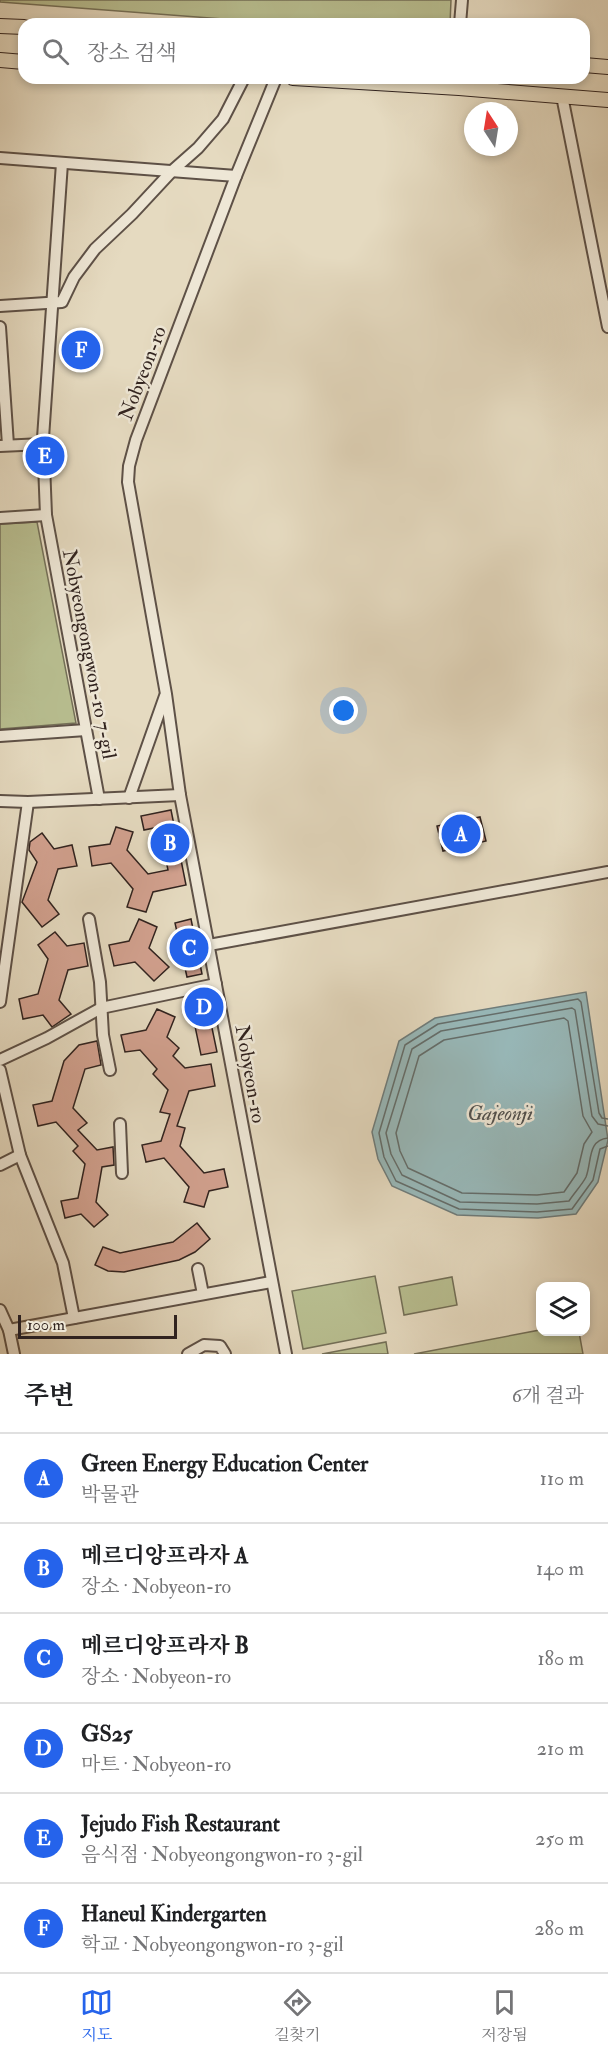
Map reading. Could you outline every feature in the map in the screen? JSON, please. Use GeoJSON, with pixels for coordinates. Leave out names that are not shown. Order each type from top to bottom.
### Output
{"type":"FeatureCollection","features":[{"type":"Feature","properties":{"kind":"main road"},"geometry":{"type":"LineString","coordinates":[[0,26],[18,27]]}},
{"type":"Feature","properties":{"kind":"main road"},"geometry":{"type":"LineString","coordinates":[[0,60],[18,62]]}},
{"type":"Feature","properties":{"kind":"main road"},"geometry":{"type":"LineString","coordinates":[[590,66],[608,67]]}},
{"type":"Feature","properties":{"kind":"main road"},"geometry":{"type":"LineString","coordinates":[[382,84],[608,100]]}},
{"type":"Feature","properties":{"kind":"street"},"geometry":{"type":"LineString","coordinates":[[460,18],[462,0]]}},
{"type":"Feature","properties":{"kind":"street"},"geometry":{"type":"LineString","coordinates":[[0,306],[62,302],[74,277],[95,249],[198,148],[223,118],[241,84]]}},
{"type":"Feature","properties":{"kind":"street","name":"Nobyeon-ro"},"geometry":{"type":"LineString","coordinates":[[274,84],[236,176],[136,440],[129,466],[128,482],[166,694],[180,795],[286,1354]]}},
{"type":"Feature","properties":{"kind":"street"},"geometry":{"type":"LineString","coordinates":[[562,96],[608,327]]}},
{"type":"Feature","properties":{"kind":"street"},"geometry":{"type":"LineString","coordinates":[[0,158],[236,176]]}},
{"type":"Feature","properties":{"kind":"street","name":"Nobyeongongwon-ro 7-gil"},"geometry":{"type":"LineString","coordinates":[[62,163],[43,444],[46,514],[99,799]]}},
{"type":"Feature","properties":{"kind":"street"},"geometry":{"type":"LineString","coordinates":[[0,327],[4,446],[43,444]]}},
{"type":"Feature","properties":{"kind":"street"},"geometry":{"type":"LineString","coordinates":[[0,518],[46,514]]}},
{"type":"Feature","properties":{"kind":"street","name":"Nobyeon-ro"},"geometry":{"type":"LineString","coordinates":[[129,798],[166,694]]}},
{"type":"Feature","properties":{"kind":"street"},"geometry":{"type":"LineString","coordinates":[[0,736],[86,730]]}},
{"type":"Feature","properties":{"kind":"street"},"geometry":{"type":"LineString","coordinates":[[0,801],[28,802],[180,795]]}},
{"type":"Feature","properties":{"kind":"street"},"geometry":{"type":"LineString","coordinates":[[0,1002],[28,802]]}},
{"type":"Feature","properties":{"kind":"street"},"geometry":{"type":"LineString","coordinates":[[209,945],[608,872]]}},
{"type":"Feature","properties":{"kind":"street"},"geometry":{"type":"LineString","coordinates":[[89,920],[100,982],[103,1035],[110,1070]]}},
{"type":"Feature","properties":{"kind":"street"},"geometry":{"type":"LineString","coordinates":[[0,1060],[47,1038],[101,1008],[216,984]]}},
{"type":"Feature","properties":{"kind":"street"},"geometry":{"type":"LineString","coordinates":[[0,1071],[20,1155],[63,1263],[74,1318]]}},
{"type":"Feature","properties":{"kind":"street"},"geometry":{"type":"LineString","coordinates":[[120,1124],[122,1173]]}},
{"type":"Feature","properties":{"kind":"street"},"geometry":{"type":"LineString","coordinates":[[0,1165],[20,1155]]}},
{"type":"Feature","properties":{"kind":"street"},"geometry":{"type":"LineString","coordinates":[[198,1269],[203,1294]]}},
{"type":"Feature","properties":{"kind":"street"},"geometry":{"type":"LineString","coordinates":[[9,1330],[271,1282]]}},
{"type":"Feature","properties":{"kind":"street"},"geometry":{"type":"LineString","coordinates":[[0,1310],[9,1330],[14,1354]]}},
{"type":"Feature","properties":{"kind":"street"},"geometry":{"type":"LineString","coordinates":[[188,1354],[204,1346],[220,1346],[225,1354]]}},
{"type":"Feature","properties":{"kind":"green space"},"geometry":{"type":"Polygon","coordinates":[[[0,0],[451,0],[450,18],[209,18],[0,2],[0,0]]]}},
{"type":"Feature","properties":{"kind":"green space"},"geometry":{"type":"Polygon","coordinates":[[[37,522],[76,723],[0,729],[0,524],[37,522]]]}},
{"type":"Feature","properties":{"kind":"green space"},"geometry":{"type":"Polygon","coordinates":[[[375,1276],[386,1333],[303,1349],[292,1291],[375,1276]]]}},
{"type":"Feature","properties":{"kind":"green space"},"geometry":{"type":"Polygon","coordinates":[[[452,1277],[457,1305],[404,1315],[399,1287],[452,1277]]]}},
{"type":"Feature","properties":{"kind":"green space"},"geometry":{"type":"Polygon","coordinates":[[[536,1331],[536,1336],[580,1336],[583,1354],[414,1354],[536,1331]]]}},
{"type":"Feature","properties":{"kind":"green space"},"geometry":{"type":"Polygon","coordinates":[[[386,1342],[388,1354],[322,1354],[386,1342]]]}},
{"type":"Feature","properties":{"kind":"water","name":"Gajeonji"},"geometry":{"type":"Polygon","coordinates":[[[586,992],[608,1140],[598,1182],[576,1214],[538,1218],[457,1215],[392,1186],[378,1159],[372,1132],[399,1041],[435,1018],[586,992]]]}},
{"type":"Feature","properties":{"kind":"building"},"geometry":{"type":"Polygon","coordinates":[[[171,810],[186,885],[153,892],[146,912],[127,907],[133,889],[111,863],[92,866],[89,847],[110,844],[116,827],[133,832],[127,850],[148,874],[168,870],[159,827],[144,830],[141,816],[171,810]]]}},
{"type":"Feature","properties":{"kind":"building"},"geometry":{"type":"Polygon","coordinates":[[[480,817],[486,841],[443,851],[437,826],[480,817]]]}},
{"type":"Feature","properties":{"kind":"building"},"geometry":{"type":"Polygon","coordinates":[[[42,833],[54,849],[72,845],[77,866],[58,869],[48,900],[59,914],[42,927],[22,902],[37,862],[29,850],[30,842],[42,833]]]}},
{"type":"Feature","properties":{"kind":"building"},"geometry":{"type":"Polygon","coordinates":[[[139,919],[157,927],[149,948],[169,967],[154,981],[135,962],[114,966],[109,945],[129,941],[139,919]]]}},
{"type":"Feature","properties":{"kind":"building"},"geometry":{"type":"Polygon","coordinates":[[[191,919],[202,974],[187,977],[175,923],[191,919]]]}},
{"type":"Feature","properties":{"kind":"building"},"geometry":{"type":"Polygon","coordinates":[[[55,932],[67,946],[84,943],[88,966],[68,970],[59,1000],[71,1014],[52,1027],[43,1015],[23,1019],[19,999],[38,994],[48,959],[38,945],[55,932]]]}},
{"type":"Feature","properties":{"kind":"building"},"geometry":{"type":"Polygon","coordinates":[[[207,1004],[217,1052],[201,1055],[191,1007],[207,1004]]]}},
{"type":"Feature","properties":{"kind":"building"},"geometry":{"type":"Polygon","coordinates":[[[157,1009],[175,1017],[167,1037],[179,1048],[173,1056],[185,1068],[211,1064],[215,1086],[189,1091],[177,1126],[185,1128],[180,1146],[204,1173],[224,1169],[228,1187],[209,1191],[204,1207],[184,1202],[189,1187],[164,1158],[146,1162],[142,1145],[161,1141],[170,1114],[160,1112],[168,1090],[153,1074],[157,1069],[140,1050],[125,1052],[121,1035],[146,1030],[157,1009]]]}},
{"type":"Feature","properties":{"kind":"building"},"geometry":{"type":"Polygon","coordinates":[[[97,1041],[101,1065],[85,1069],[73,1108],[87,1123],[78,1130],[97,1150],[113,1147],[114,1165],[102,1167],[96,1202],[108,1215],[94,1227],[81,1214],[65,1218],[61,1201],[78,1198],[85,1164],[73,1151],[78,1146],[56,1122],[38,1126],[33,1105],[52,1101],[64,1061],[79,1045],[97,1041]]]}},
{"type":"Feature","properties":{"kind":"building"},"geometry":{"type":"Polygon","coordinates":[[[197,1223],[210,1239],[195,1252],[179,1260],[124,1272],[108,1271],[95,1265],[103,1247],[120,1253],[173,1242],[197,1223]]]}},
{"type":"Feature","properties":{"kind":"place","name":"Haneul Kindergarten"},"geometry":{"type":"Point","coordinates":[81,350]}},
{"type":"Feature","properties":{"kind":"place","name":"Jejudo Fish Restaurant"},"geometry":{"type":"Point","coordinates":[45,456]}},
{"type":"Feature","properties":{"kind":"place","name":"Green Energy Education Center"},"geometry":{"type":"Point","coordinates":[461,834]}},
{"type":"Feature","properties":{"kind":"place","name":"메르디앙프라자 A"},"geometry":{"type":"Point","coordinates":[170,843]}},
{"type":"Feature","properties":{"kind":"place","name":"메르디앙프라자 B"},"geometry":{"type":"Point","coordinates":[189,948]}},
{"type":"Feature","properties":{"kind":"place","name":"GS25"},"geometry":{"type":"Point","coordinates":[204,1007]}}]}
